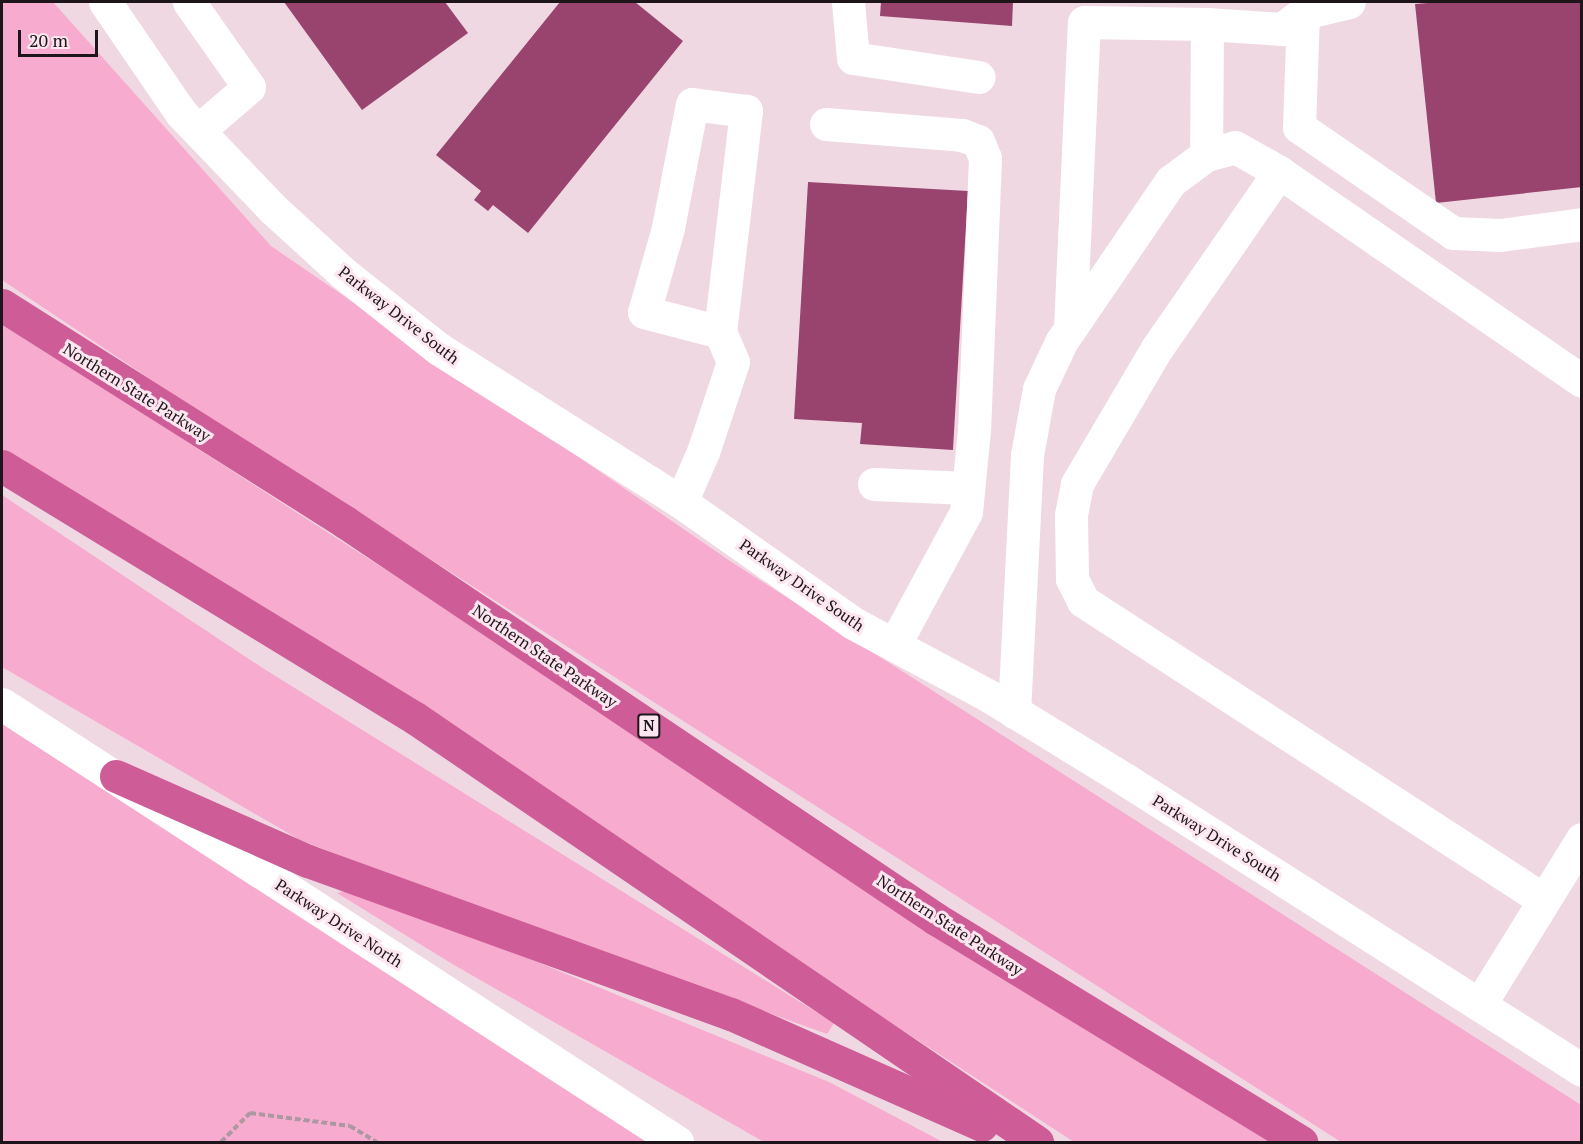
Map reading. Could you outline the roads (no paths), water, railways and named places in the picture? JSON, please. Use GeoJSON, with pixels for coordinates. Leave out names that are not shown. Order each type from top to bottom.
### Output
{"type":"FeatureCollection","features":[{"type":"Feature","properties":{"kind":"highway","name":"Northern State Parkway"},"geometry":{"type":"LineString","coordinates":[[2,305],[345,522],[936,919],[1301,1143]]}},
{"type":"Feature","properties":{"kind":"highway"},"geometry":{"type":"LineString","coordinates":[[2,466],[415,718],[1036,1143]]}},
{"type":"Feature","properties":{"kind":"highway"},"geometry":{"type":"LineString","coordinates":[[116,776],[308,861],[731,1014],[1020,1143]]}},
{"type":"Feature","properties":{"kind":"street","name":"Parkway Drive South"},"geometry":{"type":"LineString","coordinates":[[105,2],[181,113],[300,233],[439,349],[681,502],[853,623],[1014,712],[1581,1070]]}},
{"type":"Feature","properties":{"kind":"street"},"geometry":{"type":"LineString","coordinates":[[189,2],[249,87],[199,130]]}},
{"type":"Feature","properties":{"kind":"street"},"geometry":{"type":"LineString","coordinates":[[848,2],[853,58],[979,77]]}},
{"type":"Feature","properties":{"kind":"street"},"geometry":{"type":"LineString","coordinates":[[1070,328],[1084,22],[1207,24],[1282,29],[1303,13],[1349,2]]}},
{"type":"Feature","properties":{"kind":"street"},"geometry":{"type":"LineString","coordinates":[[1303,13],[1299,126],[1453,233],[1500,235],[1581,224]]}},
{"type":"Feature","properties":{"kind":"street"},"geometry":{"type":"LineString","coordinates":[[1206,155],[1207,24]]}},
{"type":"Feature","properties":{"kind":"street"},"geometry":{"type":"LineString","coordinates":[[681,502],[703,452],[733,362],[720,332],[746,111],[692,104],[668,228],[644,312],[720,332]]}},
{"type":"Feature","properties":{"kind":"street"},"geometry":{"type":"LineString","coordinates":[[826,124],[962,135],[978,141],[985,158],[966,512],[894,645]]}},
{"type":"Feature","properties":{"kind":"street"},"geometry":{"type":"LineString","coordinates":[[1014,712],[1027,455],[1039,389],[1070,328],[1171,181],[1206,155],[1235,147],[1279,172],[1581,381]]}},
{"type":"Feature","properties":{"kind":"street"},"geometry":{"type":"LineString","coordinates":[[1279,172],[1157,348],[1077,484],[1071,515],[1072,579],[1083,601],[1544,900]]}},
{"type":"Feature","properties":{"kind":"street"},"geometry":{"type":"LineString","coordinates":[[874,484],[968,488]]}},
{"type":"Feature","properties":{"kind":"street","name":"Parkway Drive North"},"geometry":{"type":"LineString","coordinates":[[2,704],[677,1143]]}},
{"type":"Feature","properties":{"kind":"street"},"geometry":{"type":"LineString","coordinates":[[1480,1005],[1581,839]]}}]}
